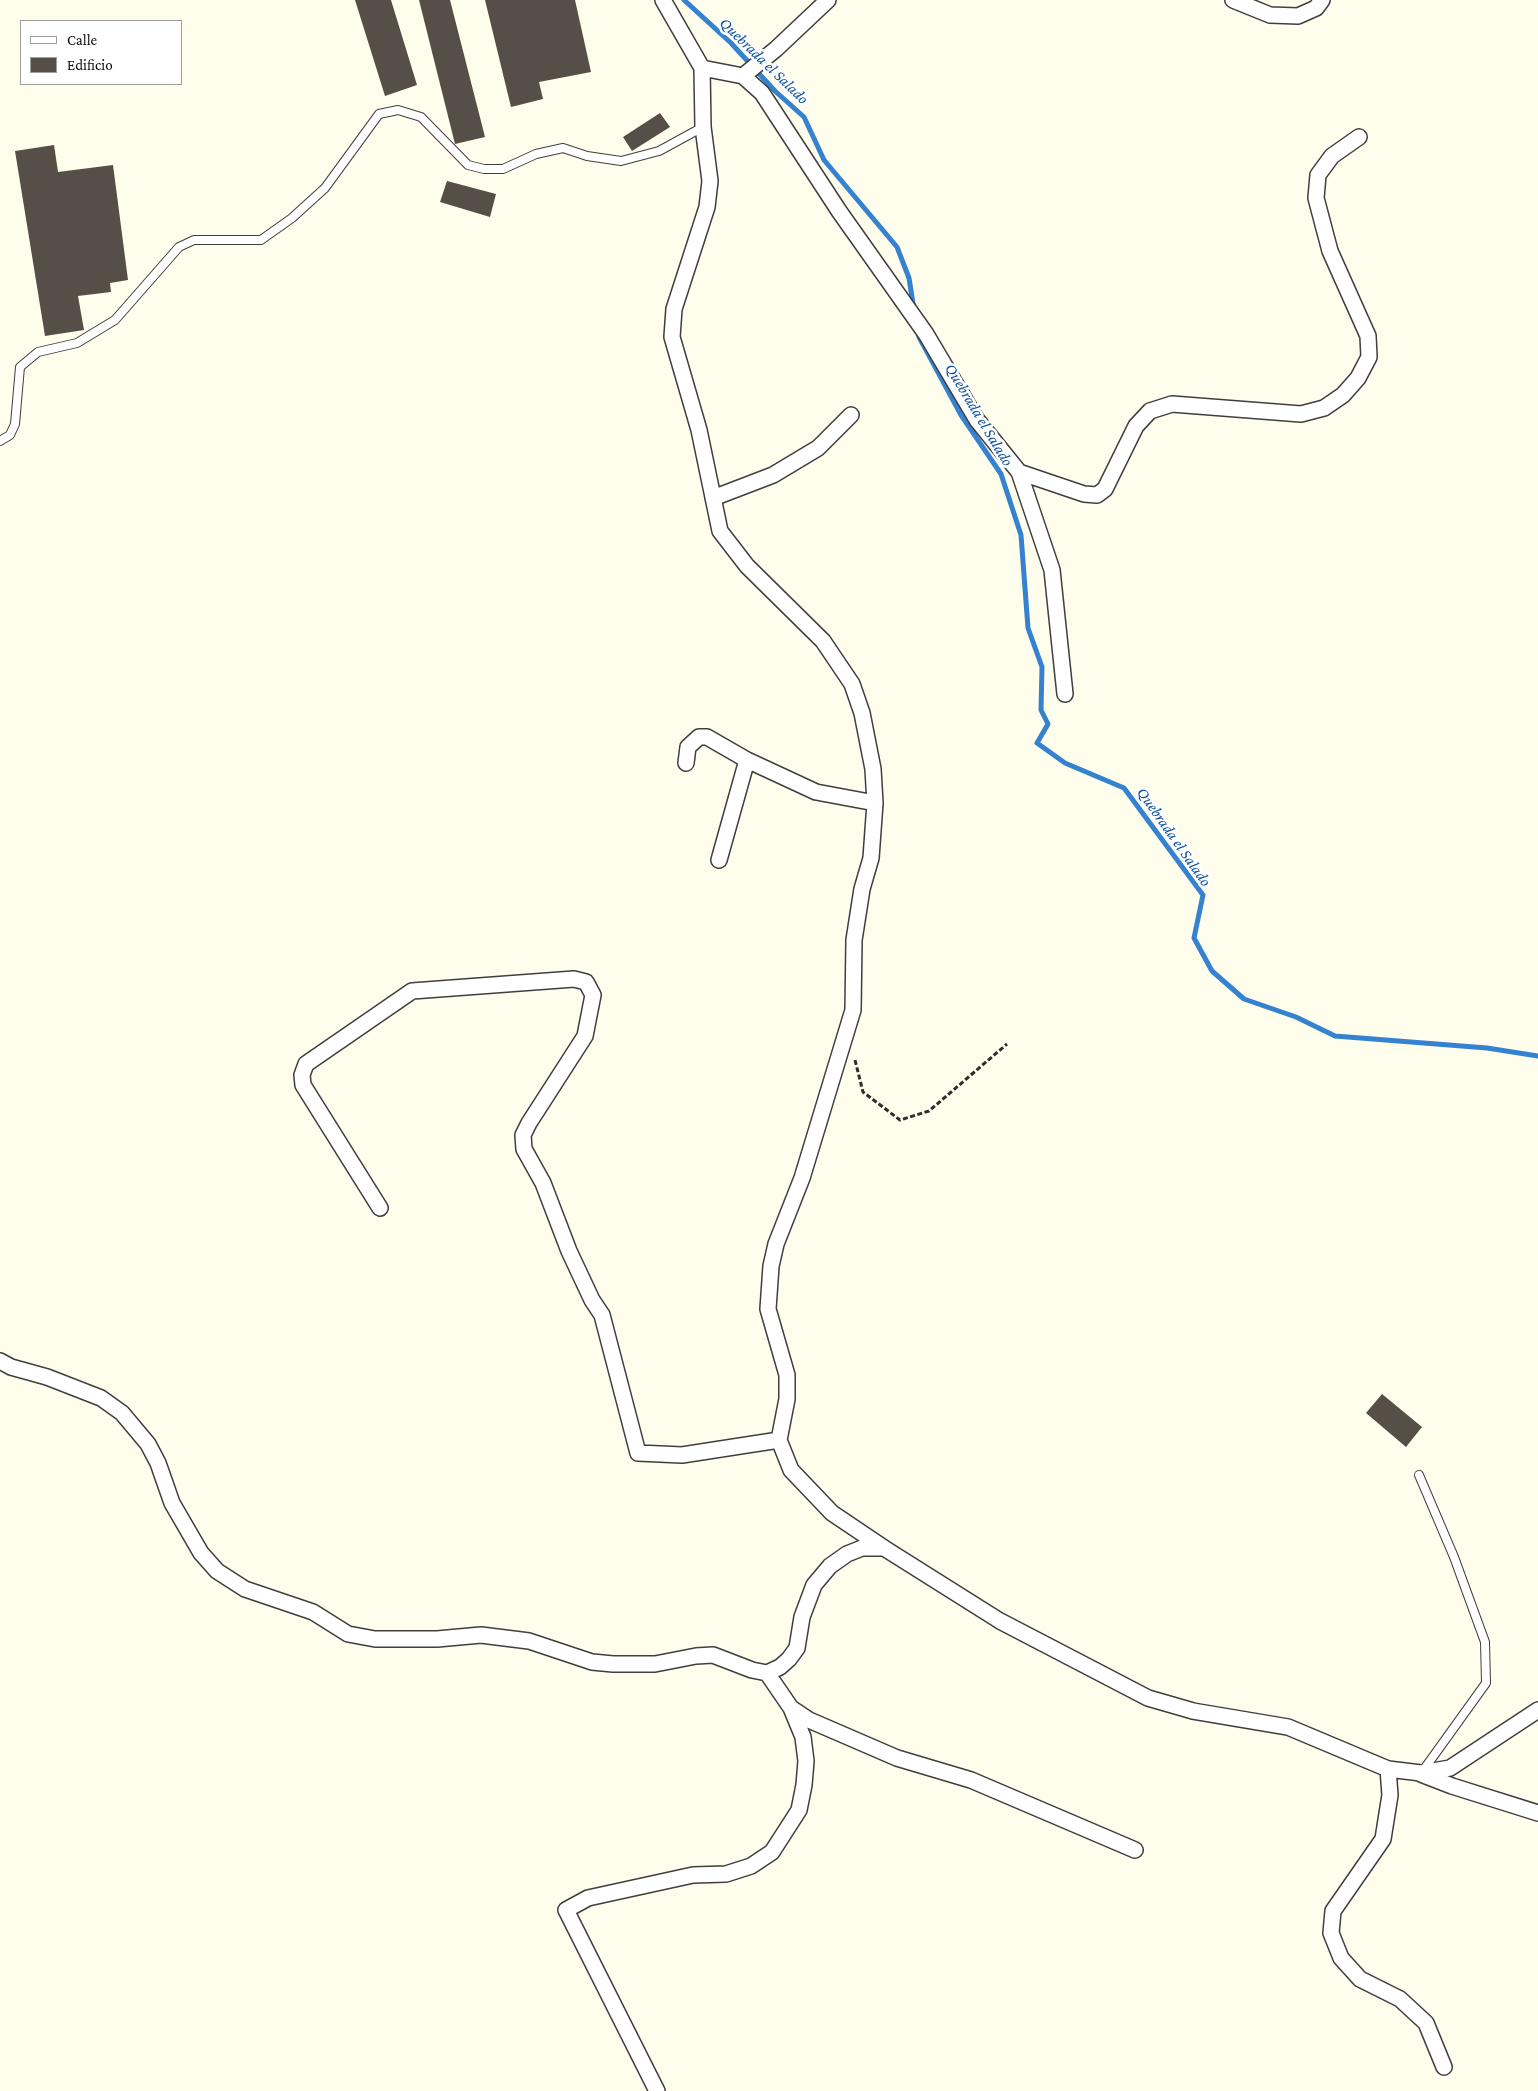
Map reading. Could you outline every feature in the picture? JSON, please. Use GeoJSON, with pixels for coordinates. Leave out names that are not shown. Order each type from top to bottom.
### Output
{"type":"FeatureCollection","features":[{"type":"Feature","properties":{"kind":"street"},"geometry":{"type":"LineString","coordinates":[[663,0],[702,68],[703,127],[710,181],[707,207],[674,308],[672,337],[699,430],[720,531],[747,566],[824,641],[852,684],[862,713],[873,770],[875,804],[870,858],[862,889],[854,940],[853,1010],[802,1178],[776,1244],[771,1266],[768,1309],[787,1375],[788,1399],[779,1440],[791,1470],[832,1513],[884,1548],[1000,1621],[1148,1698],[1193,1711],[1288,1727],[1388,1769],[1421,1773],[1452,1786],[1538,1813]]}},
{"type":"Feature","properties":{"kind":"street"},"geometry":{"type":"LineString","coordinates":[[743,76],[776,49],[828,0]]}},
{"type":"Feature","properties":{"kind":"street"},"geometry":{"type":"LineString","coordinates":[[1233,0],[1270,15],[1298,16],[1316,8],[1322,0]]}},
{"type":"Feature","properties":{"kind":"street"},"geometry":{"type":"LineString","coordinates":[[702,68],[743,76],[762,93],[839,211],[926,334],[977,420],[1018,472],[1052,570],[1065,694]]}},
{"type":"Feature","properties":{"kind":"street"},"geometry":{"type":"LineString","coordinates":[[1018,472],[1084,494],[1097,495],[1105,489],[1136,426],[1150,411],[1172,404],[1301,414],[1324,408],[1343,395],[1358,378],[1369,356],[1368,336],[1330,251],[1316,198],[1318,176],[1332,156],[1359,137]]}},
{"type":"Feature","properties":{"kind":"street"},"geometry":{"type":"LineString","coordinates":[[713,498],[773,475],[818,448],[851,415]]}},
{"type":"Feature","properties":{"kind":"street"},"geometry":{"type":"LineString","coordinates":[[686,763],[688,747],[699,737],[707,737],[747,760],[816,792],[875,804]]}},
{"type":"Feature","properties":{"kind":"street"},"geometry":{"type":"LineString","coordinates":[[719,860],[747,760]]}},
{"type":"Feature","properties":{"kind":"street"},"geometry":{"type":"LineString","coordinates":[[380,1208],[303,1085],[302,1075],[306,1064],[412,991],[574,979],[586,982],[593,995],[585,1036],[529,1123],[524,1135],[524,1149],[543,1183],[569,1251],[592,1300],[602,1316],[638,1453],[682,1455],[779,1440]]}},
{"type":"Feature","properties":{"kind":"street"},"geometry":{"type":"LineString","coordinates":[[0,1361],[12,1367],[47,1376],[101,1398],[122,1413],[148,1444],[158,1463],[172,1503],[201,1554],[217,1571],[245,1589],[313,1612],[348,1634],[375,1639],[481,1635],[529,1642],[592,1662],[613,1664],[655,1664],[696,1656],[713,1655],[752,1670],[766,1673],[789,1659],[797,1648],[802,1617],[814,1585],[830,1566],[847,1554],[862,1548],[884,1548]]}},
{"type":"Feature","properties":{"kind":"street"},"geometry":{"type":"LineString","coordinates":[[657,2091],[566,1910],[588,1898],[693,1875],[726,1874],[751,1866],[772,1852],[799,1810],[806,1760],[803,1737],[791,1708],[766,1673]]}},
{"type":"Feature","properties":{"kind":"street"},"geometry":{"type":"LineString","coordinates":[[791,1708],[809,1720],[897,1758],[971,1780],[1135,1850]]}},
{"type":"Feature","properties":{"kind":"street"},"geometry":{"type":"LineString","coordinates":[[1421,1773],[1450,1768],[1538,1710]]}},
{"type":"Feature","properties":{"kind":"street"},"geometry":{"type":"LineString","coordinates":[[1388,1769],[1390,1795],[1383,1839],[1333,1911],[1331,1933],[1341,1958],[1360,1979],[1400,1999],[1426,2023],[1444,2067]]}},
{"type":"Feature","properties":{"kind":"lane"},"geometry":{"type":"LineString","coordinates":[[0,441],[10,435],[15,424],[20,367],[38,352],[77,343],[115,320],[179,247],[194,240],[261,240],[292,218],[325,188],[379,114],[398,110],[421,118],[468,165],[484,170],[504,169],[536,154],[563,148],[587,156],[621,161],[659,151],[703,127]]}},
{"type":"Feature","properties":{"kind":"lane"},"geometry":{"type":"LineString","coordinates":[[1419,1475],[1454,1557],[1485,1642],[1486,1683],[1421,1773]]}},
{"type":"Feature","properties":{"kind":"path"},"geometry":{"type":"LineString","coordinates":[[854,1056],[863,1092],[900,1120],[929,1111],[1006,1044]]}},
{"type":"Feature","properties":{"kind":"building"},"geometry":{"type":"Polygon","coordinates":[[[355,0],[391,0],[417,85],[385,96],[355,0]]]}},
{"type":"Feature","properties":{"kind":"building"},"geometry":{"type":"Polygon","coordinates":[[[419,0],[450,0],[485,137],[455,144],[419,0]]]}},
{"type":"Feature","properties":{"kind":"building"},"geometry":{"type":"Polygon","coordinates":[[[485,0],[575,0],[591,72],[539,82],[543,99],[511,107],[485,0]]]}},
{"type":"Feature","properties":{"kind":"building"},"geometry":{"type":"Polygon","coordinates":[[[660,113],[670,127],[632,151],[623,137],[660,113]]]}},
{"type":"Feature","properties":{"kind":"building"},"geometry":{"type":"Polygon","coordinates":[[[54,145],[58,172],[113,165],[128,280],[110,283],[111,292],[78,296],[84,330],[45,336],[15,151],[54,145]]]}},
{"type":"Feature","properties":{"kind":"building"},"geometry":{"type":"Polygon","coordinates":[[[447,181],[496,194],[490,217],[440,202],[447,181]]]}},
{"type":"Feature","properties":{"kind":"building"},"geometry":{"type":"Polygon","coordinates":[[[1382,1394],[1422,1427],[1406,1447],[1366,1413],[1382,1394]]]}},
{"type":"Feature","properties":{"kind":"waterway","name":"Quebrada el Salado"},"geometry":{"type":"LineString","coordinates":[[684,0],[731,43],[775,91],[804,117],[824,160],[897,247],[909,278],[914,310]]}},
{"type":"Feature","properties":{"kind":"waterway","name":"Quebrada el Salado"},"geometry":{"type":"LineString","coordinates":[[918,331],[919,337],[961,415],[1001,474],[1021,535],[1028,628],[1042,667],[1041,710],[1048,724],[1037,743],[1065,763],[1124,788],[1203,895],[1194,938],[1212,971],[1244,999],[1296,1017],[1335,1036],[1487,1048],[1538,1056]]}}]}
